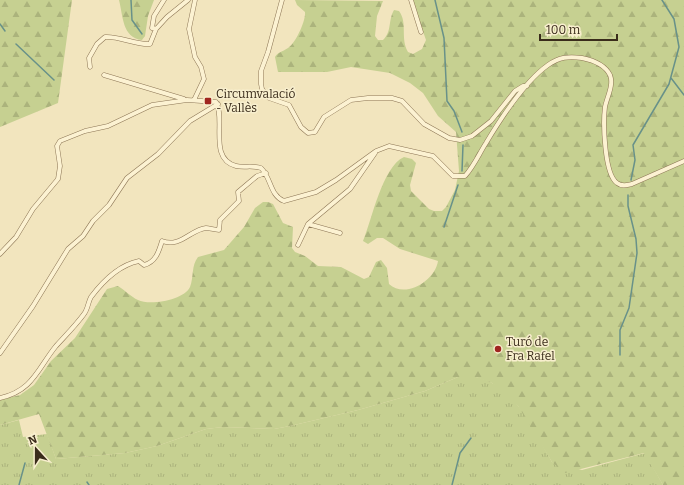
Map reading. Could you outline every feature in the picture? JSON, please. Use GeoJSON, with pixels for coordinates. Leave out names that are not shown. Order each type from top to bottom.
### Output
{"type":"FeatureCollection","features":[{"type":"Feature","properties":{"kind":"street"},"geometry":{"type":"LineString","coordinates":[[156,30],[152,28],[154,16],[164,0]]}},
{"type":"Feature","properties":{"kind":"street"},"geometry":{"type":"LineString","coordinates":[[90,67],[88,58],[97,44],[105,37],[114,37],[143,44],[150,44],[156,30],[167,18],[188,0]]}},
{"type":"Feature","properties":{"kind":"street"},"geometry":{"type":"LineString","coordinates":[[194,100],[204,79],[201,67],[195,57],[189,29],[195,0]]}},
{"type":"Feature","properties":{"kind":"street"},"geometry":{"type":"LineString","coordinates":[[282,0],[268,52],[261,71],[261,84],[265,94],[269,98],[289,105],[301,127],[308,133],[315,132],[324,117],[351,100],[392,98],[398,99],[408,106],[424,124],[449,138],[460,140],[472,136],[491,121],[515,91],[523,86],[527,86]]}},
{"type":"Feature","properties":{"kind":"street"},"geometry":{"type":"LineString","coordinates":[[410,0],[421,32]]}},
{"type":"Feature","properties":{"kind":"street"},"geometry":{"type":"LineString","coordinates":[[0,254],[16,237],[33,209],[58,179],[60,166],[57,146],[60,141],[85,131],[108,126],[152,105],[187,100],[212,100],[218,104],[220,112],[218,137],[224,156],[236,166],[254,166],[261,168],[266,173],[274,194],[284,201],[316,192],[336,180],[376,151],[390,146],[427,154],[439,160],[453,176],[465,176],[471,169],[492,133],[527,86],[543,68],[558,59],[573,57],[600,65],[610,76],[612,83],[606,107],[606,143],[610,170],[613,178],[618,184],[624,186],[632,184],[684,161]]}},
{"type":"Feature","properties":{"kind":"street"},"geometry":{"type":"LineString","coordinates":[[104,75],[187,100]]}},
{"type":"Feature","properties":{"kind":"street"},"geometry":{"type":"LineString","coordinates":[[0,353],[33,306],[68,249],[83,236],[93,221],[109,205],[127,178],[158,154],[190,121],[218,104]]}},
{"type":"Feature","properties":{"kind":"street"},"geometry":{"type":"LineString","coordinates":[[298,245],[308,224],[350,189],[376,151]]}},
{"type":"Feature","properties":{"kind":"street"},"geometry":{"type":"LineString","coordinates":[[0,398],[27,386],[40,372],[55,348],[85,312],[90,298],[112,275],[127,264],[139,261],[144,265],[150,263],[158,253],[162,241],[168,243],[179,241],[205,228],[219,230],[220,220],[239,201],[238,192],[257,176],[266,173]]}},
{"type":"Feature","properties":{"kind":"street"},"geometry":{"type":"LineString","coordinates":[[308,224],[340,233]]}},
{"type":"Feature","properties":{"kind":"green space"},"geometry":{"type":"Polygon","coordinates":[[[0,0],[72,0],[58,103],[0,127],[0,0]]]}},
{"type":"Feature","properties":{"kind":"green space"},"geometry":{"type":"Polygon","coordinates":[[[119,0],[154,0],[148,16],[145,36],[142,40],[131,35],[124,25],[119,0]]]}},
{"type":"Feature","properties":{"kind":"green space"},"geometry":{"type":"Polygon","coordinates":[[[295,0],[383,1],[377,16],[375,36],[378,40],[383,40],[386,37],[394,10],[399,11],[403,20],[404,41],[408,52],[413,54],[422,49],[426,40],[412,0],[684,0],[684,485],[663,485],[644,453],[565,473],[552,462],[518,406],[492,383],[476,377],[458,377],[425,391],[358,410],[290,426],[274,429],[223,427],[206,429],[157,446],[125,453],[56,459],[39,414],[0,425],[0,400],[20,395],[34,385],[51,361],[75,338],[107,289],[118,286],[135,299],[143,302],[166,301],[187,292],[192,279],[194,264],[198,257],[224,250],[244,227],[255,208],[263,202],[273,204],[283,223],[293,227],[292,248],[295,252],[305,256],[318,266],[341,267],[364,279],[369,277],[376,262],[381,260],[387,268],[389,284],[403,290],[418,286],[431,275],[436,268],[438,261],[400,249],[383,238],[377,238],[368,244],[363,241],[384,182],[396,163],[404,157],[412,159],[416,163],[410,185],[411,191],[429,209],[434,211],[442,211],[446,207],[455,190],[459,171],[456,132],[438,116],[423,93],[410,83],[390,73],[351,67],[327,72],[278,72],[275,57],[276,55],[291,46],[300,32],[304,21],[305,12],[297,5],[295,0]]]}},
{"type":"Feature","properties":{"kind":"green space"},"geometry":{"type":"Polygon","coordinates":[[[458,377],[476,377],[490,382],[502,390],[522,411],[552,462],[582,470],[645,453],[663,485],[0,485],[0,425],[19,420],[23,437],[47,434],[56,459],[125,453],[157,446],[206,429],[223,427],[274,429],[290,426],[358,410],[425,391],[458,377]]]}},
{"type":"Feature","properties":{"kind":"waterway"},"geometry":{"type":"LineString","coordinates":[[131,0],[132,20],[142,34]]}},
{"type":"Feature","properties":{"kind":"waterway"},"geometry":{"type":"LineString","coordinates":[[435,0],[444,38],[447,101],[454,111],[462,132]]}},
{"type":"Feature","properties":{"kind":"waterway"},"geometry":{"type":"LineString","coordinates":[[631,180],[635,160],[633,145],[669,84],[679,47],[674,19],[662,0]]}},
{"type":"Feature","properties":{"kind":"waterway"},"geometry":{"type":"LineString","coordinates":[[0,24],[5,31]]}},
{"type":"Feature","properties":{"kind":"waterway"},"geometry":{"type":"LineString","coordinates":[[16,44],[54,80]]}},
{"type":"Feature","properties":{"kind":"waterway"},"geometry":{"type":"LineString","coordinates":[[671,78],[684,95]]}},
{"type":"Feature","properties":{"kind":"waterway"},"geometry":{"type":"LineString","coordinates":[[462,171],[463,145]]}},
{"type":"Feature","properties":{"kind":"waterway"},"geometry":{"type":"LineString","coordinates":[[444,227],[458,185]]}},
{"type":"Feature","properties":{"kind":"waterway"},"geometry":{"type":"LineString","coordinates":[[620,355],[620,330],[629,308],[637,253],[636,239],[628,206],[628,195]]}},
{"type":"Feature","properties":{"kind":"waterway"},"geometry":{"type":"LineString","coordinates":[[452,485],[460,453],[471,438]]}},
{"type":"Feature","properties":{"kind":"waterway"},"geometry":{"type":"LineString","coordinates":[[19,485],[25,463]]}},
{"type":"Feature","properties":{"kind":"place","name":"Circumvalació - Vallès"},"geometry":{"type":"Point","coordinates":[208,101]}},
{"type":"Feature","properties":{"kind":"place","name":"Turó de Fra Rafel"},"geometry":{"type":"Point","coordinates":[498,349]}}]}
